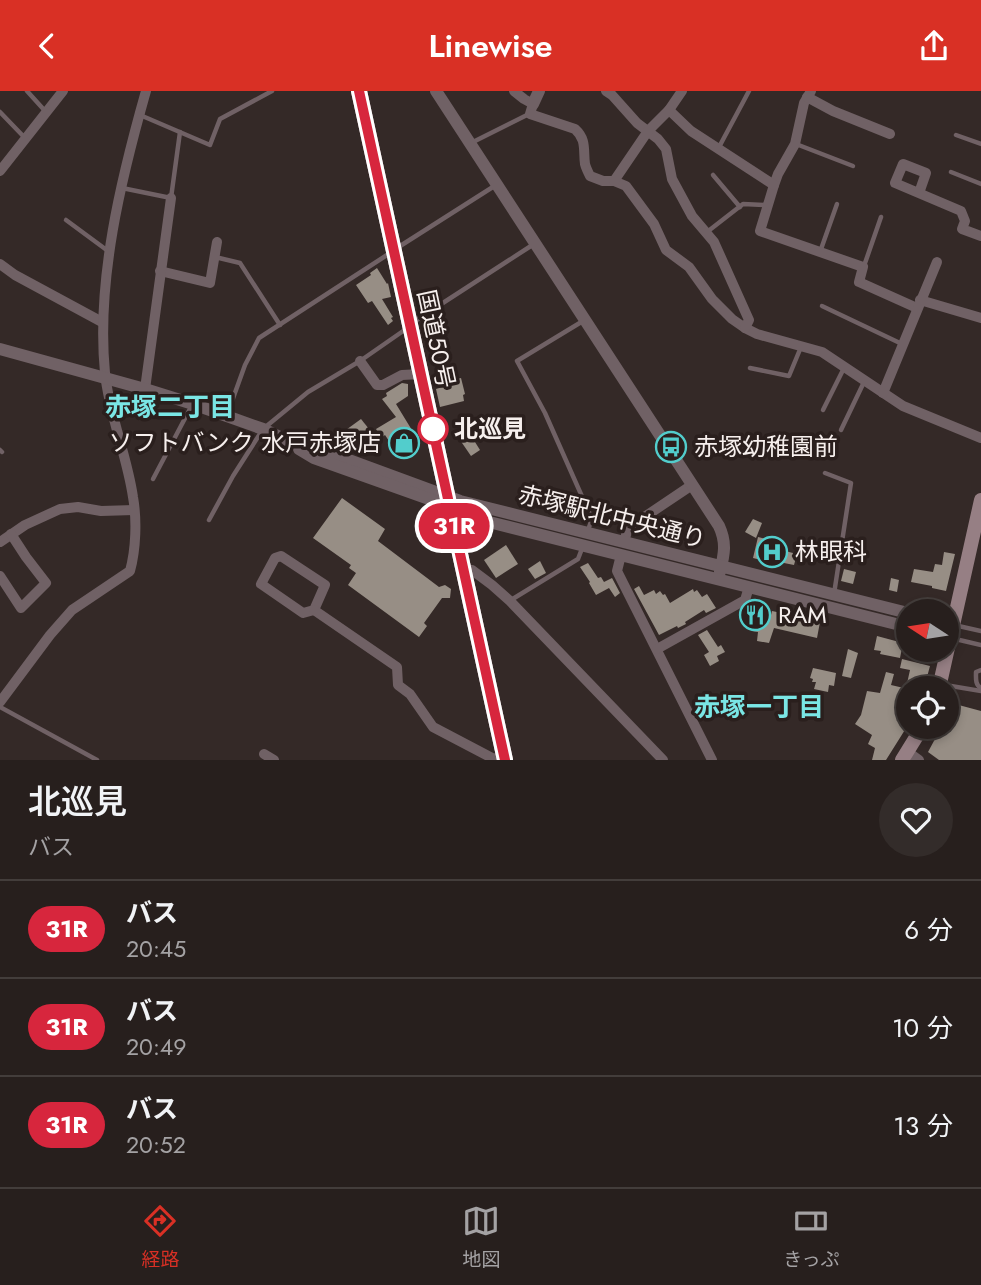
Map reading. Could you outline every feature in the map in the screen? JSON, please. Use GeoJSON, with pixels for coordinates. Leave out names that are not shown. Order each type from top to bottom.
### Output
{"type":"FeatureCollection","features":[{"type":"Feature","properties":{"kind":"highway","name":"国道50号"},"geometry":{"type":"LineString","coordinates":[[359,91],[504,760]]}},
{"type":"Feature","properties":{"kind":"main road"},"geometry":{"type":"LineString","coordinates":[[957,599],[981,500]]}},
{"type":"Feature","properties":{"kind":"main road"},"geometry":{"type":"LineString","coordinates":[[910,757],[918,739]]}},
{"type":"Feature","properties":{"kind":"street"},"geometry":{"type":"LineString","coordinates":[[0,171],[63,91]]}},
{"type":"Feature","properties":{"kind":"street"},"geometry":{"type":"LineString","coordinates":[[0,702],[72,610],[130,571],[134,554],[134,498],[106,378],[102,322],[110,252],[128,150],[146,91]]}},
{"type":"Feature","properties":{"kind":"street"},"geometry":{"type":"LineString","coordinates":[[436,91],[723,535],[725,549],[720,573]]}},
{"type":"Feature","properties":{"kind":"street"},"geometry":{"type":"LineString","coordinates":[[514,91],[532,109],[581,134],[585,142],[585,164],[590,176],[626,186],[654,224],[666,250],[690,267],[712,299],[732,319],[757,334],[822,352],[903,406],[981,438]]}},
{"type":"Feature","properties":{"kind":"street"},"geometry":{"type":"LineString","coordinates":[[532,109],[539,91]]}},
{"type":"Feature","properties":{"kind":"street"},"geometry":{"type":"LineString","coordinates":[[614,181],[648,131],[682,91]]}},
{"type":"Feature","properties":{"kind":"street"},"geometry":{"type":"LineString","coordinates":[[611,92],[637,123],[658,139],[666,149],[672,179],[692,216],[714,241],[749,320],[745,328]]}},
{"type":"Feature","properties":{"kind":"street"},"geometry":{"type":"LineString","coordinates":[[890,134],[833,111],[809,94],[804,103],[795,144],[774,184],[760,232],[863,267],[859,282],[919,304],[981,318]]}},
{"type":"Feature","properties":{"kind":"street"},"geometry":{"type":"LineString","coordinates":[[668,110],[718,150],[774,184]]}},
{"type":"Feature","properties":{"kind":"street"},"geometry":{"type":"LineString","coordinates":[[919,193],[961,211],[965,221],[962,229],[981,236]]}},
{"type":"Feature","properties":{"kind":"street"},"geometry":{"type":"LineString","coordinates":[[145,389],[171,198]]}},
{"type":"Feature","properties":{"kind":"street"},"geometry":{"type":"LineString","coordinates":[[160,271],[210,283],[217,242]]}},
{"type":"Feature","properties":{"kind":"street"},"geometry":{"type":"LineString","coordinates":[[883,393],[937,262]]}},
{"type":"Feature","properties":{"kind":"street"},"geometry":{"type":"LineString","coordinates":[[0,264],[15,275],[102,322]]}},
{"type":"Feature","properties":{"kind":"street","name":"赤塚駅北中央通り"},"geometry":{"type":"LineString","coordinates":[[0,349],[145,389],[264,429],[314,459],[449,502],[588,532],[622,548]]}},
{"type":"Feature","properties":{"kind":"street"},"geometry":{"type":"LineString","coordinates":[[360,361],[377,385],[383,386],[402,375],[421,374]]}},
{"type":"Feature","properties":{"kind":"street"},"geometry":{"type":"LineString","coordinates":[[692,485],[628,528],[617,571],[712,760]]}},
{"type":"Feature","properties":{"kind":"street","name":"赤塚駅北中央通り"},"geometry":{"type":"LineString","coordinates":[[449,502],[481,520],[583,545],[622,548],[720,573],[896,610]]}},
{"type":"Feature","properties":{"kind":"street"},"geometry":{"type":"LineString","coordinates":[[0,543],[25,525],[60,509],[78,507],[101,511],[134,510]]}},
{"type":"Feature","properties":{"kind":"street"},"geometry":{"type":"LineString","coordinates":[[583,545],[588,532]]}},
{"type":"Feature","properties":{"kind":"street"},"geometry":{"type":"LineString","coordinates":[[0,576],[21,608],[46,583],[11,534]]}},
{"type":"Feature","properties":{"kind":"street"},"geometry":{"type":"LineString","coordinates":[[314,610],[326,585],[281,556],[275,558],[261,584],[303,613],[314,610],[397,667],[398,685],[410,694],[433,727],[492,758],[504,760]]}},
{"type":"Feature","properties":{"kind":"street"},"geometry":{"type":"LineString","coordinates":[[463,572],[472,570],[510,601],[663,760]]}},
{"type":"Feature","properties":{"kind":"street","name":"赤塚駅北中央通り"},"geometry":{"type":"LineString","coordinates":[[720,573],[749,587],[896,624]]}},
{"type":"Feature","properties":{"kind":"street"},"geometry":{"type":"LineString","coordinates":[[657,649],[745,600],[749,587]]}},
{"type":"Feature","properties":{"kind":"street"},"geometry":{"type":"LineString","coordinates":[[264,754],[274,760]]}},
{"type":"Feature","properties":{"kind":"lane"},"geometry":{"type":"LineString","coordinates":[[27,91],[47,112]]}},
{"type":"Feature","properties":{"kind":"lane"},"geometry":{"type":"LineString","coordinates":[[139,115],[210,145],[220,119],[272,91]]}},
{"type":"Feature","properties":{"kind":"lane"},"geometry":{"type":"LineString","coordinates":[[718,150],[749,91]]}},
{"type":"Feature","properties":{"kind":"lane"},"geometry":{"type":"LineString","coordinates":[[470,143],[532,109]]}},
{"type":"Feature","properties":{"kind":"lane"},"geometry":{"type":"LineString","coordinates":[[0,112],[25,139]]}},
{"type":"Feature","properties":{"kind":"lane"},"geometry":{"type":"LineString","coordinates":[[121,188],[171,198],[180,132]]}},
{"type":"Feature","properties":{"kind":"lane"},"geometry":{"type":"LineString","coordinates":[[956,135],[981,144]]}},
{"type":"Feature","properties":{"kind":"lane"},"geometry":{"type":"LineString","coordinates":[[795,144],[853,166]]}},
{"type":"Feature","properties":{"kind":"lane"},"geometry":{"type":"LineString","coordinates":[[951,172],[981,184]]}},
{"type":"Feature","properties":{"kind":"lane"},"geometry":{"type":"LineString","coordinates":[[713,175],[740,207]]}},
{"type":"Feature","properties":{"kind":"lane"},"geometry":{"type":"LineString","coordinates":[[226,416],[245,365],[259,338],[497,184]]}},
{"type":"Feature","properties":{"kind":"lane"},"geometry":{"type":"LineString","coordinates":[[706,232],[743,204],[768,206]]}},
{"type":"Feature","properties":{"kind":"lane"},"geometry":{"type":"LineString","coordinates":[[820,252],[837,204]]}},
{"type":"Feature","properties":{"kind":"lane"},"geometry":{"type":"LineString","coordinates":[[863,267],[881,217]]}},
{"type":"Feature","properties":{"kind":"lane"},"geometry":{"type":"LineString","coordinates":[[66,220],[110,252]]}},
{"type":"Feature","properties":{"kind":"lane"},"geometry":{"type":"LineString","coordinates":[[209,520],[233,476],[264,429],[309,392],[360,361],[534,243]]}},
{"type":"Feature","properties":{"kind":"lane"},"geometry":{"type":"LineString","coordinates":[[215,257],[240,263],[280,325]]}},
{"type":"Feature","properties":{"kind":"lane"},"geometry":{"type":"LineString","coordinates":[[822,306],[903,344]]}},
{"type":"Feature","properties":{"kind":"lane"},"geometry":{"type":"LineString","coordinates":[[584,320],[517,361],[545,414],[592,519],[588,532]]}},
{"type":"Feature","properties":{"kind":"lane"},"geometry":{"type":"LineString","coordinates":[[750,368],[789,376],[802,346]]}},
{"type":"Feature","properties":{"kind":"lane"},"geometry":{"type":"LineString","coordinates":[[823,410],[844,367]]}},
{"type":"Feature","properties":{"kind":"lane"},"geometry":{"type":"LineString","coordinates":[[841,430],[865,381]]}},
{"type":"Feature","properties":{"kind":"lane"},"geometry":{"type":"LineString","coordinates":[[153,479],[192,404]]}},
{"type":"Feature","properties":{"kind":"lane"},"geometry":{"type":"LineString","coordinates":[[825,474],[851,483],[834,595]]}},
{"type":"Feature","properties":{"kind":"lane"},"geometry":{"type":"LineString","coordinates":[[510,601],[578,559],[583,545]]}},
{"type":"Feature","properties":{"kind":"lane"},"geometry":{"type":"LineString","coordinates":[[959,630],[981,631]]}},
{"type":"Feature","properties":{"kind":"lane"},"geometry":{"type":"LineString","coordinates":[[959,635],[981,645]]}},
{"type":"Feature","properties":{"kind":"lane"},"geometry":{"type":"LineString","coordinates":[[981,670],[976,671],[976,678],[981,690]]}},
{"type":"Feature","properties":{"kind":"lane"},"geometry":{"type":"LineString","coordinates":[[959,687],[981,690]]}},
{"type":"Feature","properties":{"kind":"lane"},"geometry":{"type":"LineString","coordinates":[[0,707],[97,760]]}},
{"type":"Feature","properties":{"kind":"building"},"geometry":{"type":"Polygon","coordinates":[[[377,268],[388,283],[391,297],[382,299],[393,317],[393,321],[388,325],[372,301],[368,303],[356,285],[377,268]]]}},
{"type":"Feature","properties":{"kind":"building"},"geometry":{"type":"Polygon","coordinates":[[[461,378],[464,401],[440,407],[436,389],[449,385],[448,381],[461,378]]]}},
{"type":"Feature","properties":{"kind":"building"},"geometry":{"type":"Polygon","coordinates":[[[402,383],[408,384],[408,396],[396,404],[418,440],[397,453],[385,435],[381,438],[376,429],[396,417],[382,399],[387,396],[386,393],[402,383]]]}},
{"type":"Feature","properties":{"kind":"building"},"geometry":{"type":"Polygon","coordinates":[[[361,419],[369,429],[346,445],[339,435],[361,419]]]}},
{"type":"Feature","properties":{"kind":"building"},"geometry":{"type":"Polygon","coordinates":[[[470,434],[480,450],[471,456],[460,440],[470,434]]]}},
{"type":"Feature","properties":{"kind":"building"},"geometry":{"type":"Polygon","coordinates":[[[342,498],[385,529],[378,541],[439,587],[445,585],[451,589],[450,598],[442,598],[424,623],[427,626],[419,637],[348,585],[356,573],[349,568],[351,565],[313,538],[342,498]]]}},
{"type":"Feature","properties":{"kind":"building"},"geometry":{"type":"Polygon","coordinates":[[[753,519],[762,523],[756,538],[745,532],[753,519]]]}},
{"type":"Feature","properties":{"kind":"building","name":"林眼科"},"geometry":{"type":"Polygon","coordinates":[[[758,537],[783,543],[781,550],[797,554],[794,565],[753,558],[758,537]]]}},
{"type":"Feature","properties":{"kind":"building"},"geometry":{"type":"Polygon","coordinates":[[[506,545],[518,564],[496,578],[484,560],[506,545]]]}},
{"type":"Feature","properties":{"kind":"building"},"geometry":{"type":"Polygon","coordinates":[[[944,552],[955,554],[946,591],[911,582],[914,569],[933,572],[935,564],[942,565],[944,552]]]}},
{"type":"Feature","properties":{"kind":"building"},"geometry":{"type":"Polygon","coordinates":[[[540,561],[546,573],[535,579],[528,569],[540,561]]]}},
{"type":"Feature","properties":{"kind":"building"},"geometry":{"type":"Polygon","coordinates":[[[588,563],[604,582],[612,578],[620,593],[615,597],[609,588],[596,595],[580,567],[588,563]]]}},
{"type":"Feature","properties":{"kind":"building"},"geometry":{"type":"Polygon","coordinates":[[[844,569],[856,572],[853,584],[841,581],[844,569]]]}},
{"type":"Feature","properties":{"kind":"building"},"geometry":{"type":"Polygon","coordinates":[[[891,578],[899,580],[897,592],[889,590],[891,578]]]}},
{"type":"Feature","properties":{"kind":"building"},"geometry":{"type":"Polygon","coordinates":[[[639,586],[644,595],[654,590],[656,594],[660,591],[670,603],[693,589],[694,592],[697,590],[702,597],[707,594],[716,608],[706,613],[704,610],[685,622],[686,624],[659,635],[634,589],[639,586]]]}},
{"type":"Feature","properties":{"kind":"building"},"geometry":{"type":"Polygon","coordinates":[[[772,611],[820,622],[817,638],[774,628],[769,643],[757,641],[758,632],[752,631],[754,621],[749,620],[751,612],[771,615],[772,611]]]}},
{"type":"Feature","properties":{"kind":"building"},"geometry":{"type":"Polygon","coordinates":[[[707,630],[718,647],[721,645],[725,652],[717,656],[719,661],[710,666],[704,655],[709,652],[698,635],[707,630]]]}},
{"type":"Feature","properties":{"kind":"building"},"geometry":{"type":"Polygon","coordinates":[[[877,636],[896,641],[896,657],[874,650],[877,636]]]}},
{"type":"Feature","properties":{"kind":"building"},"geometry":{"type":"Polygon","coordinates":[[[848,649],[858,653],[851,678],[842,676],[848,649]]]}},
{"type":"Feature","properties":{"kind":"building"},"geometry":{"type":"Polygon","coordinates":[[[901,662],[930,666],[927,676],[909,676],[910,670],[900,668],[901,662]]]}},
{"type":"Feature","properties":{"kind":"building"},"geometry":{"type":"Polygon","coordinates":[[[813,668],[836,673],[834,686],[829,685],[828,692],[814,689],[816,682],[812,682],[813,679],[810,678],[813,668]]]}},
{"type":"Feature","properties":{"kind":"building"},"geometry":{"type":"Polygon","coordinates":[[[886,672],[894,674],[891,685],[896,686],[896,739],[899,739],[886,760],[872,760],[875,748],[868,744],[872,735],[855,724],[861,715],[867,691],[880,693],[886,672]]]}},
{"type":"Feature","properties":{"kind":"building"},"geometry":{"type":"Polygon","coordinates":[[[959,705],[981,711],[981,760],[939,760],[928,752],[935,739],[959,739],[959,705]]]}},
{"type":"Feature","properties":{"kind":"bus line","name":"31R"},"geometry":{"type":"LineString","coordinates":[[359,91],[505,760]]}},
{"type":"Feature","properties":{"kind":"place","name":"北巡見"},"geometry":{"type":"Point","coordinates":[433,429]}},
{"type":"Feature","properties":{"kind":"place","name":"ソフトバンク 水戸赤塚店"},"geometry":{"type":"Point","coordinates":[404,443]}},
{"type":"Feature","properties":{"kind":"place","name":"赤塚幼稚園前"},"geometry":{"type":"Point","coordinates":[671,447]}},
{"type":"Feature","properties":{"kind":"place","name":"林眼科"},"geometry":{"type":"Point","coordinates":[772,552]}},
{"type":"Feature","properties":{"kind":"place","name":"RAM"},"geometry":{"type":"Point","coordinates":[755,615]}},
{"type":"Feature","properties":{"kind":"district","name":"赤塚二丁目"},"geometry":{"type":"Point","coordinates":[170,407]}},
{"type":"Feature","properties":{"kind":"district","name":"赤塚一丁目"},"geometry":{"type":"Point","coordinates":[759,707]}}]}
